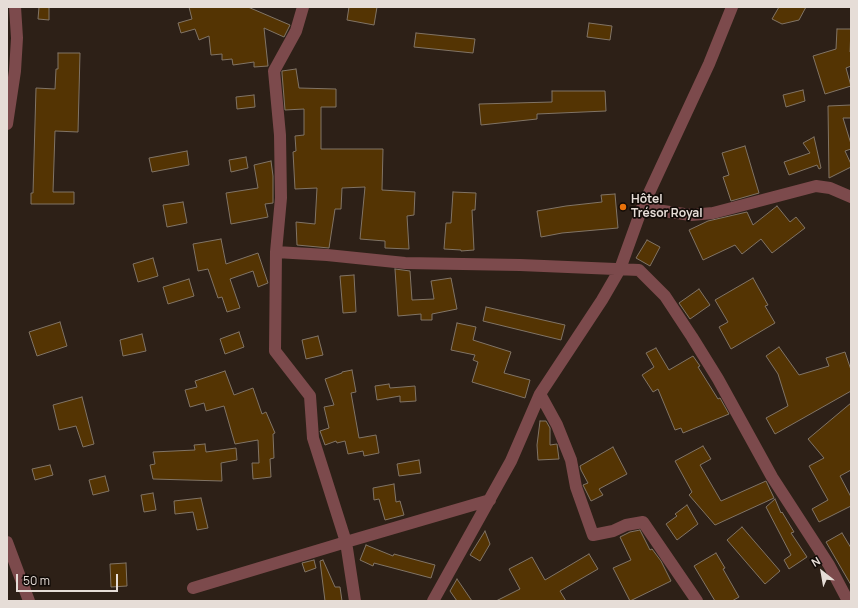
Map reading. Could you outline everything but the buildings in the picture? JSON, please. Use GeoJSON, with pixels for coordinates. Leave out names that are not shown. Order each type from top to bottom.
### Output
{"type":"FeatureCollection","features":[{"type":"Feature","properties":{"kind":"street"},"geometry":{"type":"LineString","coordinates":[[7,124],[15,71],[17,38],[15,7]]}},
{"type":"Feature","properties":{"kind":"street"},"geometry":{"type":"LineString","coordinates":[[303,7],[296,31],[274,71],[280,135],[281,198],[276,252],[275,352],[310,396],[313,438],[346,542],[354,601]]}},
{"type":"Feature","properties":{"kind":"street"},"geometry":{"type":"LineString","coordinates":[[433,601],[511,461],[540,394],[602,300],[620,269],[642,208],[709,64],[732,7]]}},
{"type":"Feature","properties":{"kind":"street"},"geometry":{"type":"LineString","coordinates":[[642,208],[692,215],[713,213],[816,186],[830,188],[851,198]]}},
{"type":"Feature","properties":{"kind":"street"},"geometry":{"type":"LineString","coordinates":[[276,252],[327,255],[405,263],[638,270],[666,296],[718,379],[772,477],[829,565],[848,601]]}},
{"type":"Feature","properties":{"kind":"street"},"geometry":{"type":"LineString","coordinates":[[540,394],[557,425],[571,460],[576,487],[593,535],[643,522],[697,601]]}},
{"type":"Feature","properties":{"kind":"street"},"geometry":{"type":"LineString","coordinates":[[193,588],[490,500]]}},
{"type":"Feature","properties":{"kind":"street"},"geometry":{"type":"LineString","coordinates":[[7,542],[29,601]]}},
{"type":"Feature","properties":{"kind":"place","name":"Hôtel Trésor Royal"},"geometry":{"type":"Point","coordinates":[623,207]}}]}
